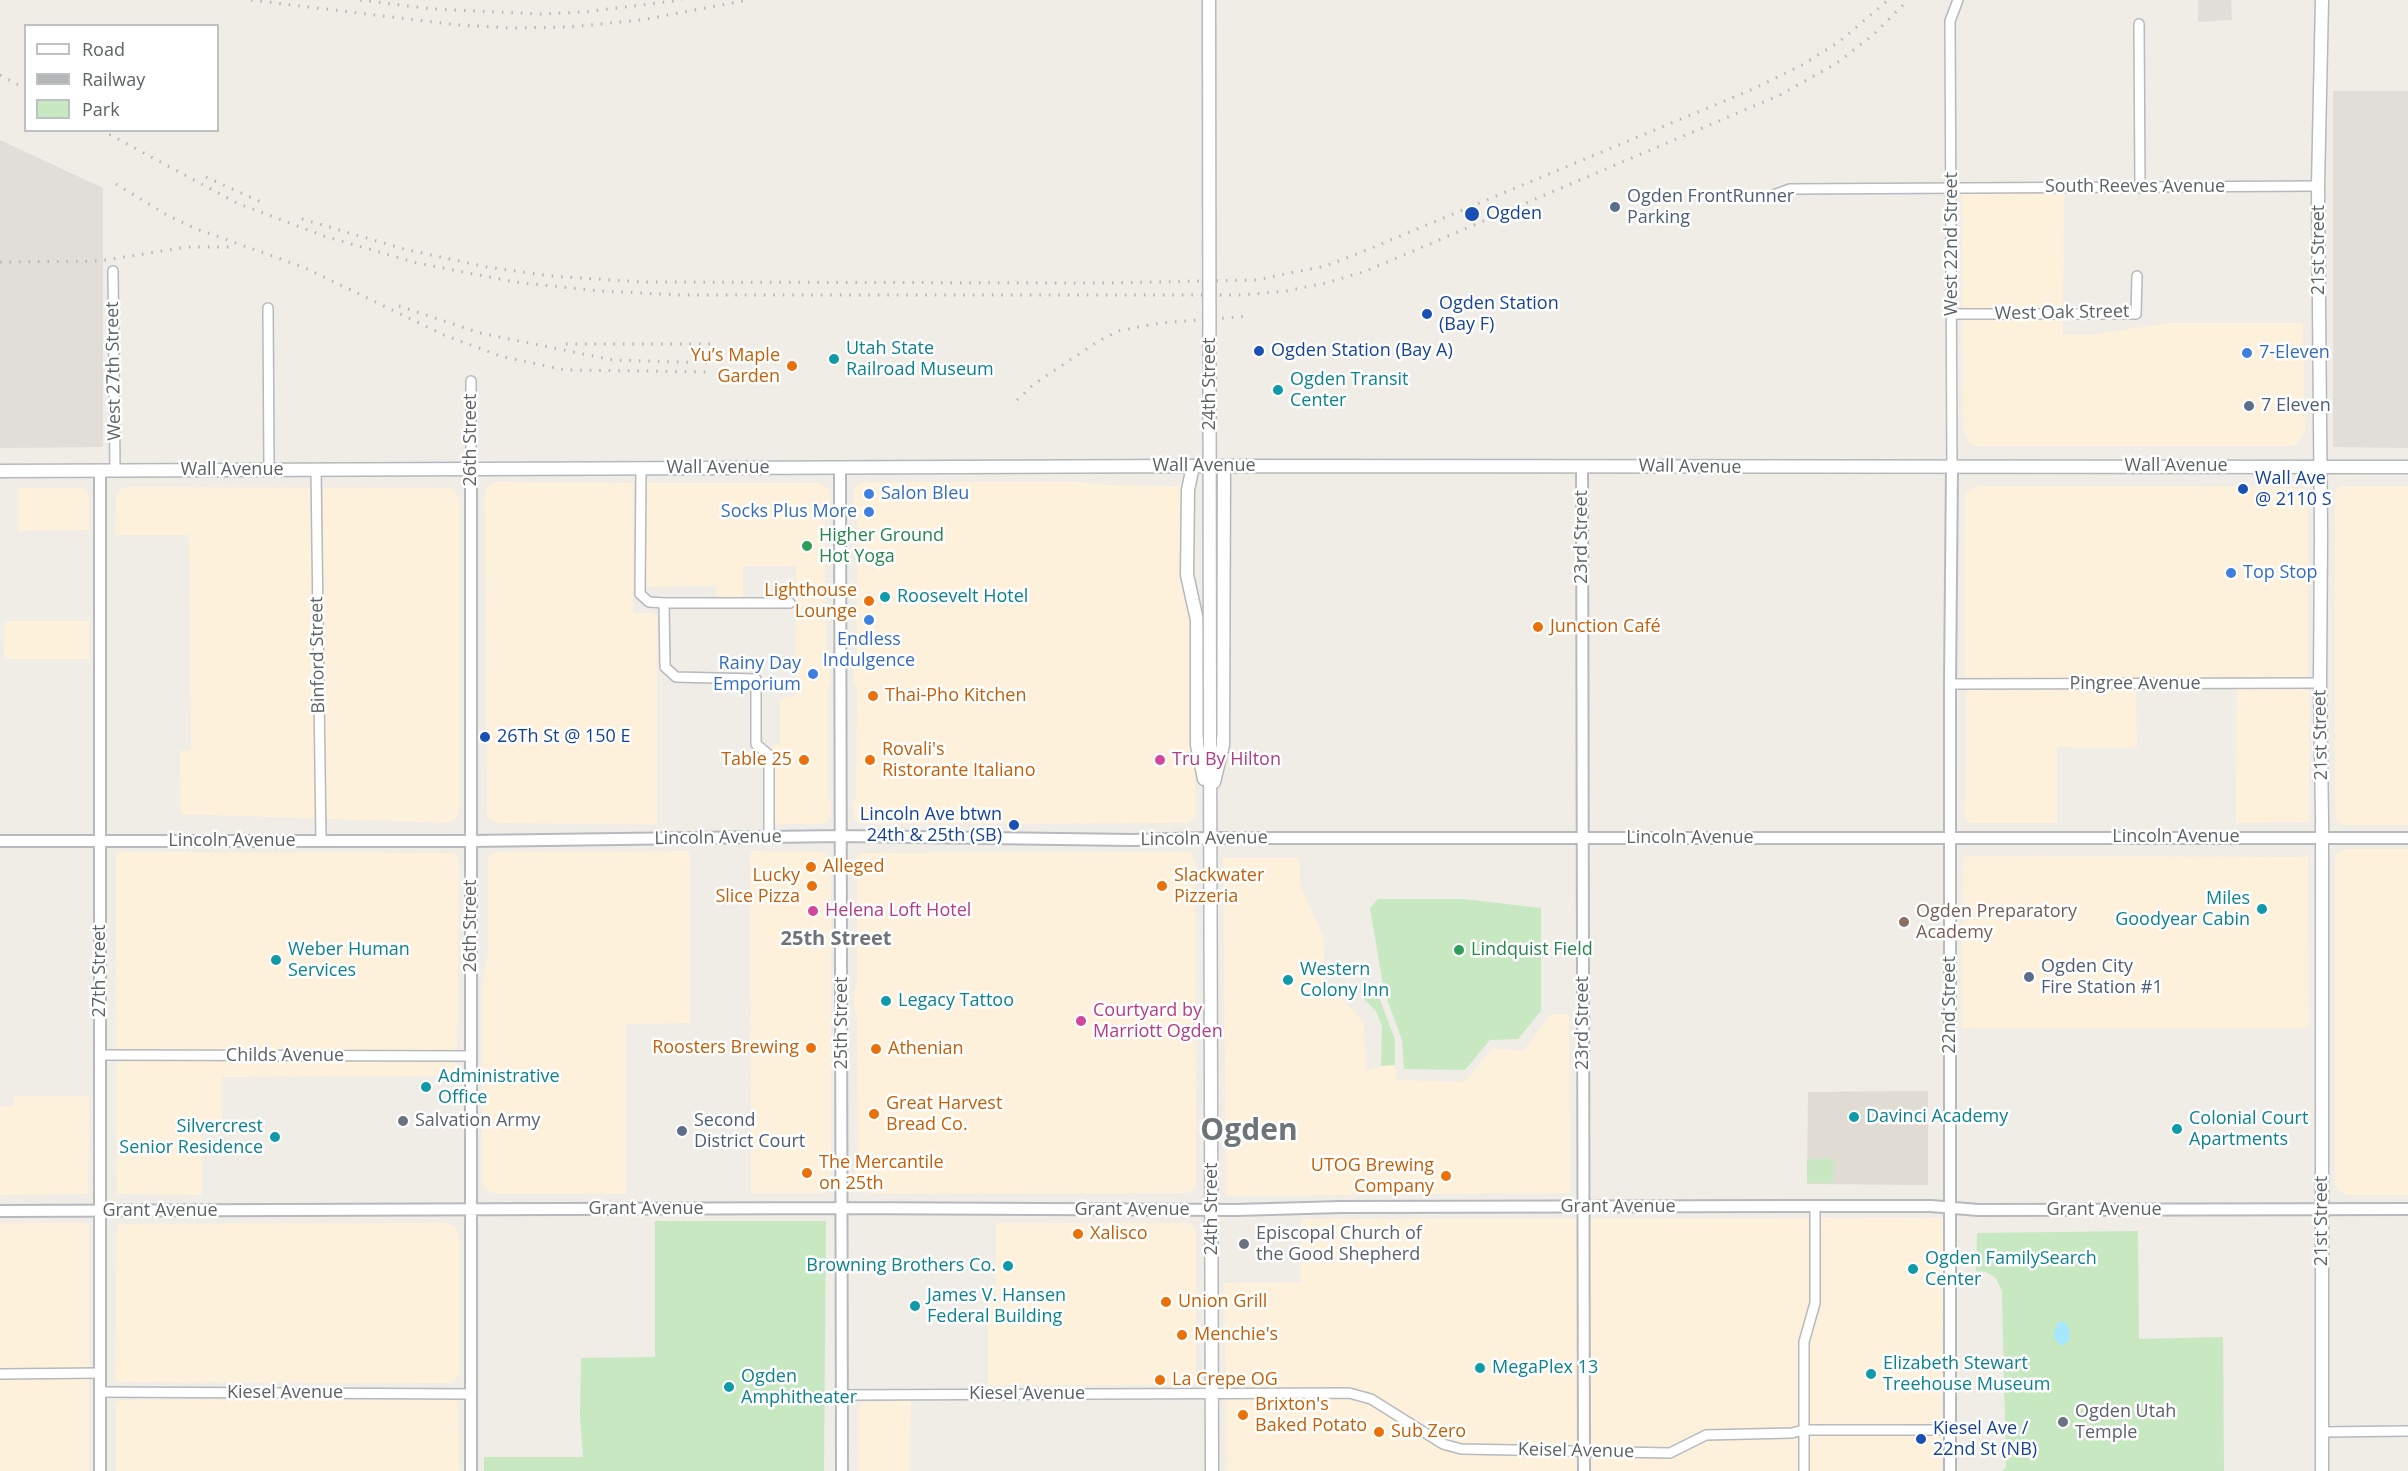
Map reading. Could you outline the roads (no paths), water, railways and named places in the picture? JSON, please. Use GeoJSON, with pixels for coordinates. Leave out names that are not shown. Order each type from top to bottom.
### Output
{"type":"FeatureCollection","features":[{"type":"Feature","properties":{"kind":"main road","name":"24th Street"},"geometry":{"type":"LineString","coordinates":[[1209,0],[1212,1471]]}},
{"type":"Feature","properties":{"kind":"main road","name":"21st Street"},"geometry":{"type":"LineString","coordinates":[[2322,0],[2318,186],[2322,838],[2322,1471]]}},
{"type":"Feature","properties":{"kind":"main road","name":"24th Street"},"geometry":{"type":"LineString","coordinates":[[1193,466],[1188,490],[1187,575],[1197,620],[1197,745],[1209,804]]}},
{"type":"Feature","properties":{"kind":"main road","name":"Wall Avenue"},"geometry":{"type":"LineString","coordinates":[[0,471],[1193,466],[2408,467]]}},
{"type":"Feature","properties":{"kind":"main road","name":"24th Street"},"geometry":{"type":"LineString","coordinates":[[1209,804],[1223,745],[1224,466]]}},
{"type":"Feature","properties":{"kind":"street","name":"West 22nd Street"},"geometry":{"type":"LineString","coordinates":[[1952,466],[1950,21],[1958,0]]}},
{"type":"Feature","properties":{"kind":"street"},"geometry":{"type":"LineString","coordinates":[[2139,24],[2140,188]]}},
{"type":"Feature","properties":{"kind":"street","name":"South Reeves Avenue"},"geometry":{"type":"LineString","coordinates":[[1765,198],[1790,189],[2318,186]]}},
{"type":"Feature","properties":{"kind":"street","name":"West 27th Street"},"geometry":{"type":"LineString","coordinates":[[113,272],[115,470]]}},
{"type":"Feature","properties":{"kind":"street","name":"West Oak Street"},"geometry":{"type":"LineString","coordinates":[[1953,314],[2136,314],[2138,276]]}},
{"type":"Feature","properties":{"kind":"street"},"geometry":{"type":"LineString","coordinates":[[267,308],[268,470]]}},
{"type":"Feature","properties":{"kind":"street","name":"26th Street"},"geometry":{"type":"LineString","coordinates":[[471,381],[471,1471]]}},
{"type":"Feature","properties":{"kind":"street","name":"22nd Street"},"geometry":{"type":"LineString","coordinates":[[1950,1471],[1952,466]]}},
{"type":"Feature","properties":{"kind":"street","name":"23rd Street"},"geometry":{"type":"LineString","coordinates":[[1582,467],[1584,1471]]}},
{"type":"Feature","properties":{"kind":"street"},"geometry":{"type":"LineString","coordinates":[[641,468],[640,594],[649,602],[664,603],[790,603]]}},
{"type":"Feature","properties":{"kind":"street","name":"25th Street"},"geometry":{"type":"LineString","coordinates":[[840,468],[842,1471]]}},
{"type":"Feature","properties":{"kind":"street","name":"Binford Street"},"geometry":{"type":"LineString","coordinates":[[316,470],[321,841]]}},
{"type":"Feature","properties":{"kind":"street","name":"27th Street"},"geometry":{"type":"LineString","coordinates":[[100,471],[100,1471]]}},
{"type":"Feature","properties":{"kind":"street"},"geometry":{"type":"LineString","coordinates":[[664,603],[664,667],[669,673],[676,677],[756,679],[756,744],[769,755],[769,837]]}},
{"type":"Feature","properties":{"kind":"street","name":"Pingree Avenue"},"geometry":{"type":"LineString","coordinates":[[1950,684],[2320,683]]}},
{"type":"Feature","properties":{"kind":"street","name":"Lincoln Avenue"},"geometry":{"type":"LineString","coordinates":[[0,841],[471,841],[841,836],[1123,840],[1210,838],[2408,838]]}},
{"type":"Feature","properties":{"kind":"street","name":"Childs Avenue"},"geometry":{"type":"LineString","coordinates":[[100,1055],[471,1056]]}},
{"type":"Feature","properties":{"kind":"street"},"geometry":{"type":"LineString","coordinates":[[1804,1471],[1804,1342],[1815,1296],[1815,1206]]}},
{"type":"Feature","properties":{"kind":"street","name":"Grant Avenue"},"geometry":{"type":"LineString","coordinates":[[0,1211],[842,1208],[1212,1210],[1341,1207],[1815,1206],[1973,1210],[2408,1209]]}},
{"type":"Feature","properties":{"kind":"street"},"geometry":{"type":"LineString","coordinates":[[0,1374],[100,1372]]}},
{"type":"Feature","properties":{"kind":"street","name":"Kiesel Avenue"},"geometry":{"type":"LineString","coordinates":[[100,1392],[471,1394]]}},
{"type":"Feature","properties":{"kind":"street","name":"Keisel Avenue"},"geometry":{"type":"LineString","coordinates":[[1212,1393],[1349,1393],[1371,1399],[1443,1444],[1461,1449],[1670,1453],[1706,1435],[1792,1433],[1803,1430],[1950,1430]]}},
{"type":"Feature","properties":{"kind":"street","name":"Kiesel Avenue"},"geometry":{"type":"LineString","coordinates":[[842,1395],[1212,1393]]}},
{"type":"Feature","properties":{"kind":"street"},"geometry":{"type":"LineString","coordinates":[[2322,1432],[2408,1431]]}},
{"type":"Feature","properties":{"kind":"water"},"geometry":{"type":"Polygon","coordinates":[[[2060,1322],[2065,1322],[2070,1330],[2069,1341],[2062,1346],[2055,1340],[2054,1333],[2060,1322]]]}},
{"type":"Feature","properties":{"kind":"railway"},"geometry":{"type":"LineString","coordinates":[[251,0],[458,25],[512,28],[569,27],[641,20],[748,0]]}},
{"type":"Feature","properties":{"kind":"railway"},"geometry":{"type":"LineString","coordinates":[[360,0],[433,9],[540,14],[584,12],[682,0]]}},
{"type":"Feature","properties":{"kind":"railway"},"geometry":{"type":"LineString","coordinates":[[302,219],[404,249],[487,267],[551,276],[642,282],[1103,283],[1256,280],[1325,266],[1357,254],[1753,89],[1802,65],[1839,42],[1888,0]]}},
{"type":"Feature","properties":{"kind":"railway"},"geometry":{"type":"LineString","coordinates":[[105,132],[237,203],[324,236],[417,263],[515,282],[600,291],[682,295],[1243,295],[1286,291],[1326,283],[1366,271],[1780,95],[1837,63],[1874,34],[1908,0]]}},
{"type":"Feature","properties":{"kind":"railway"},"geometry":{"type":"LineString","coordinates":[[0,75],[24,88]]}},
{"type":"Feature","properties":{"kind":"railway"},"geometry":{"type":"LineString","coordinates":[[206,177],[261,202]]}},
{"type":"Feature","properties":{"kind":"railway"},"geometry":{"type":"LineString","coordinates":[[116,184],[167,215],[194,228],[303,267],[444,335],[500,356],[565,370],[713,372]]}},
{"type":"Feature","properties":{"kind":"railway"},"geometry":{"type":"LineString","coordinates":[[0,262],[100,261],[187,247],[234,247]]}},
{"type":"Feature","properties":{"kind":"railway"},"geometry":{"type":"LineString","coordinates":[[399,306],[480,333],[613,360],[713,363]]}},
{"type":"Feature","properties":{"kind":"railway"},"geometry":{"type":"LineString","coordinates":[[1017,400],[1034,384],[1097,342],[1118,331],[1160,323],[1250,316]]}},
{"type":"Feature","properties":{"kind":"railway"},"geometry":{"type":"LineString","coordinates":[[566,344],[713,344]]}},
{"type":"Feature","properties":{"kind":"place","name":"Ogden FrontRunner Parking"},"geometry":{"type":"Point","coordinates":[1615,207]}},
{"type":"Feature","properties":{"kind":"place","name":"Ogden"},"geometry":{"type":"Point","coordinates":[1472,214]}},
{"type":"Feature","properties":{"kind":"place","name":"Ogden Station (Bay F)"},"geometry":{"type":"Point","coordinates":[1427,314]}},
{"type":"Feature","properties":{"kind":"place","name":"Ogden Station (Bay A)"},"geometry":{"type":"Point","coordinates":[1259,351]}},
{"type":"Feature","properties":{"kind":"place","name":"7-Eleven"},"geometry":{"type":"Point","coordinates":[2247,353]}},
{"type":"Feature","properties":{"kind":"place","name":"Utah State Railroad Museum"},"geometry":{"type":"Point","coordinates":[834,359]}},
{"type":"Feature","properties":{"kind":"place","name":"Yu’s Maple Garden"},"geometry":{"type":"Point","coordinates":[792,366]}},
{"type":"Feature","properties":{"kind":"place","name":"Ogden Transit Center"},"geometry":{"type":"Point","coordinates":[1278,390]}},
{"type":"Feature","properties":{"kind":"place","name":"7 Eleven"},"geometry":{"type":"Point","coordinates":[2249,406]}},
{"type":"Feature","properties":{"kind":"place","name":"Wall Ave @ 2110 S"},"geometry":{"type":"Point","coordinates":[2243,489]}},
{"type":"Feature","properties":{"kind":"place","name":"Salon Bleu"},"geometry":{"type":"Point","coordinates":[869,494]}},
{"type":"Feature","properties":{"kind":"place","name":"Socks Plus More"},"geometry":{"type":"Point","coordinates":[869,512]}},
{"type":"Feature","properties":{"kind":"place","name":"Higher Ground Hot Yoga"},"geometry":{"type":"Point","coordinates":[807,546]}},
{"type":"Feature","properties":{"kind":"place","name":"Top Stop"},"geometry":{"type":"Point","coordinates":[2231,573]}},
{"type":"Feature","properties":{"kind":"place","name":"Roosevelt Hotel"},"geometry":{"type":"Point","coordinates":[885,597]}},
{"type":"Feature","properties":{"kind":"place","name":"Lighthouse Lounge"},"geometry":{"type":"Point","coordinates":[869,601]}},
{"type":"Feature","properties":{"kind":"place","name":"Endless Indulgence"},"geometry":{"type":"Point","coordinates":[869,620]}},
{"type":"Feature","properties":{"kind":"place","name":"Junction Café"},"geometry":{"type":"Point","coordinates":[1538,627]}},
{"type":"Feature","properties":{"kind":"place","name":"Rainy Day Emporium"},"geometry":{"type":"Point","coordinates":[813,674]}},
{"type":"Feature","properties":{"kind":"place","name":"Thai-Pho Kitchen"},"geometry":{"type":"Point","coordinates":[873,696]}},
{"type":"Feature","properties":{"kind":"place","name":"26Th St @ 150 E"},"geometry":{"type":"Point","coordinates":[485,737]}},
{"type":"Feature","properties":{"kind":"place","name":"Table 25"},"geometry":{"type":"Point","coordinates":[804,760]}},
{"type":"Feature","properties":{"kind":"place","name":"Rovali's Ristorante Italiano"},"geometry":{"type":"Point","coordinates":[870,760]}},
{"type":"Feature","properties":{"kind":"place","name":"Tru By Hilton"},"geometry":{"type":"Point","coordinates":[1160,760]}},
{"type":"Feature","properties":{"kind":"place","name":"Lincoln Ave btwn 24th & 25th (SB)"},"geometry":{"type":"Point","coordinates":[1014,825]}},
{"type":"Feature","properties":{"kind":"place","name":"Alleged"},"geometry":{"type":"Point","coordinates":[811,867]}},
{"type":"Feature","properties":{"kind":"place","name":"Lucky Slice Pizza"},"geometry":{"type":"Point","coordinates":[812,886]}},
{"type":"Feature","properties":{"kind":"place","name":"Slackwater Pizzeria"},"geometry":{"type":"Point","coordinates":[1162,886]}},
{"type":"Feature","properties":{"kind":"place","name":"Miles Goodyear Cabin"},"geometry":{"type":"Point","coordinates":[2262,909]}},
{"type":"Feature","properties":{"kind":"place","name":"Helena Loft Hotel"},"geometry":{"type":"Point","coordinates":[813,911]}},
{"type":"Feature","properties":{"kind":"place","name":"Ogden Preparatory Academy"},"geometry":{"type":"Point","coordinates":[1904,922]}},
{"type":"Feature","properties":{"kind":"place","name":"Lindquist Field"},"geometry":{"type":"Point","coordinates":[1459,950]}},
{"type":"Feature","properties":{"kind":"place","name":"Weber Human Services"},"geometry":{"type":"Point","coordinates":[276,960]}},
{"type":"Feature","properties":{"kind":"place","name":"Ogden City Fire Station #1"},"geometry":{"type":"Point","coordinates":[2029,977]}},
{"type":"Feature","properties":{"kind":"place","name":"Western Colony Inn"},"geometry":{"type":"Point","coordinates":[1288,980]}},
{"type":"Feature","properties":{"kind":"place","name":"Legacy Tattoo"},"geometry":{"type":"Point","coordinates":[886,1001]}},
{"type":"Feature","properties":{"kind":"place","name":"Courtyard by Marriott Ogden"},"geometry":{"type":"Point","coordinates":[1081,1021]}},
{"type":"Feature","properties":{"kind":"place","name":"Roosters Brewing"},"geometry":{"type":"Point","coordinates":[811,1048]}},
{"type":"Feature","properties":{"kind":"place","name":"Athenian"},"geometry":{"type":"Point","coordinates":[876,1049]}},
{"type":"Feature","properties":{"kind":"place","name":"Administrative Office"},"geometry":{"type":"Point","coordinates":[426,1087]}},
{"type":"Feature","properties":{"kind":"place","name":"Great Harvest Bread Co."},"geometry":{"type":"Point","coordinates":[874,1114]}},
{"type":"Feature","properties":{"kind":"place","name":"Davinci Academy"},"geometry":{"type":"Point","coordinates":[1854,1117]}},
{"type":"Feature","properties":{"kind":"place","name":"Salvation Army"},"geometry":{"type":"Point","coordinates":[403,1121]}},
{"type":"Feature","properties":{"kind":"place","name":"Colonial Court Apartments"},"geometry":{"type":"Point","coordinates":[2177,1129]}},
{"type":"Feature","properties":{"kind":"place","name":"Second District Court"},"geometry":{"type":"Point","coordinates":[682,1131]}},
{"type":"Feature","properties":{"kind":"place","name":"Silvercrest Senior Residence"},"geometry":{"type":"Point","coordinates":[275,1137]}},
{"type":"Feature","properties":{"kind":"place","name":"The Mercantile on 25th"},"geometry":{"type":"Point","coordinates":[807,1173]}},
{"type":"Feature","properties":{"kind":"place","name":"UTOG Brewing Company"},"geometry":{"type":"Point","coordinates":[1446,1176]}},
{"type":"Feature","properties":{"kind":"place","name":"Xalisco"},"geometry":{"type":"Point","coordinates":[1078,1234]}},
{"type":"Feature","properties":{"kind":"place","name":"Episcopal Church of the Good Shepherd"},"geometry":{"type":"Point","coordinates":[1244,1244]}},
{"type":"Feature","properties":{"kind":"place","name":"Browning Brothers Co."},"geometry":{"type":"Point","coordinates":[1008,1266]}},
{"type":"Feature","properties":{"kind":"place","name":"Ogden FamilySearch Center"},"geometry":{"type":"Point","coordinates":[1913,1269]}},
{"type":"Feature","properties":{"kind":"place","name":"Union Grill"},"geometry":{"type":"Point","coordinates":[1166,1302]}},
{"type":"Feature","properties":{"kind":"place","name":"James V. Hansen Federal Building"},"geometry":{"type":"Point","coordinates":[915,1306]}},
{"type":"Feature","properties":{"kind":"place","name":"Menchie's"},"geometry":{"type":"Point","coordinates":[1182,1335]}},
{"type":"Feature","properties":{"kind":"place","name":"MegaPlex 13"},"geometry":{"type":"Point","coordinates":[1480,1368]}},
{"type":"Feature","properties":{"kind":"place","name":"Elizabeth Stewart Treehouse Museum"},"geometry":{"type":"Point","coordinates":[1871,1374]}},
{"type":"Feature","properties":{"kind":"place","name":"La Crepe OG"},"geometry":{"type":"Point","coordinates":[1160,1380]}},
{"type":"Feature","properties":{"kind":"place","name":"Ogden Amphitheater"},"geometry":{"type":"Point","coordinates":[729,1387]}},
{"type":"Feature","properties":{"kind":"place","name":"Brixton's Baked Potato"},"geometry":{"type":"Point","coordinates":[1243,1415]}},
{"type":"Feature","properties":{"kind":"place","name":"Ogden Utah Temple"},"geometry":{"type":"Point","coordinates":[2063,1422]}},
{"type":"Feature","properties":{"kind":"place","name":"Sub Zero"},"geometry":{"type":"Point","coordinates":[1379,1432]}},
{"type":"Feature","properties":{"kind":"place","name":"Kiesel Ave / 22nd St (NB)"},"geometry":{"type":"Point","coordinates":[1921,1439]}},
{"type":"Feature","properties":{"kind":"district","name":"25th Street"},"geometry":{"type":"Point","coordinates":[836,939]}},
{"type":"Feature","properties":{"kind":"district","name":"Ogden"},"geometry":{"type":"Point","coordinates":[1249,1131]}}]}
